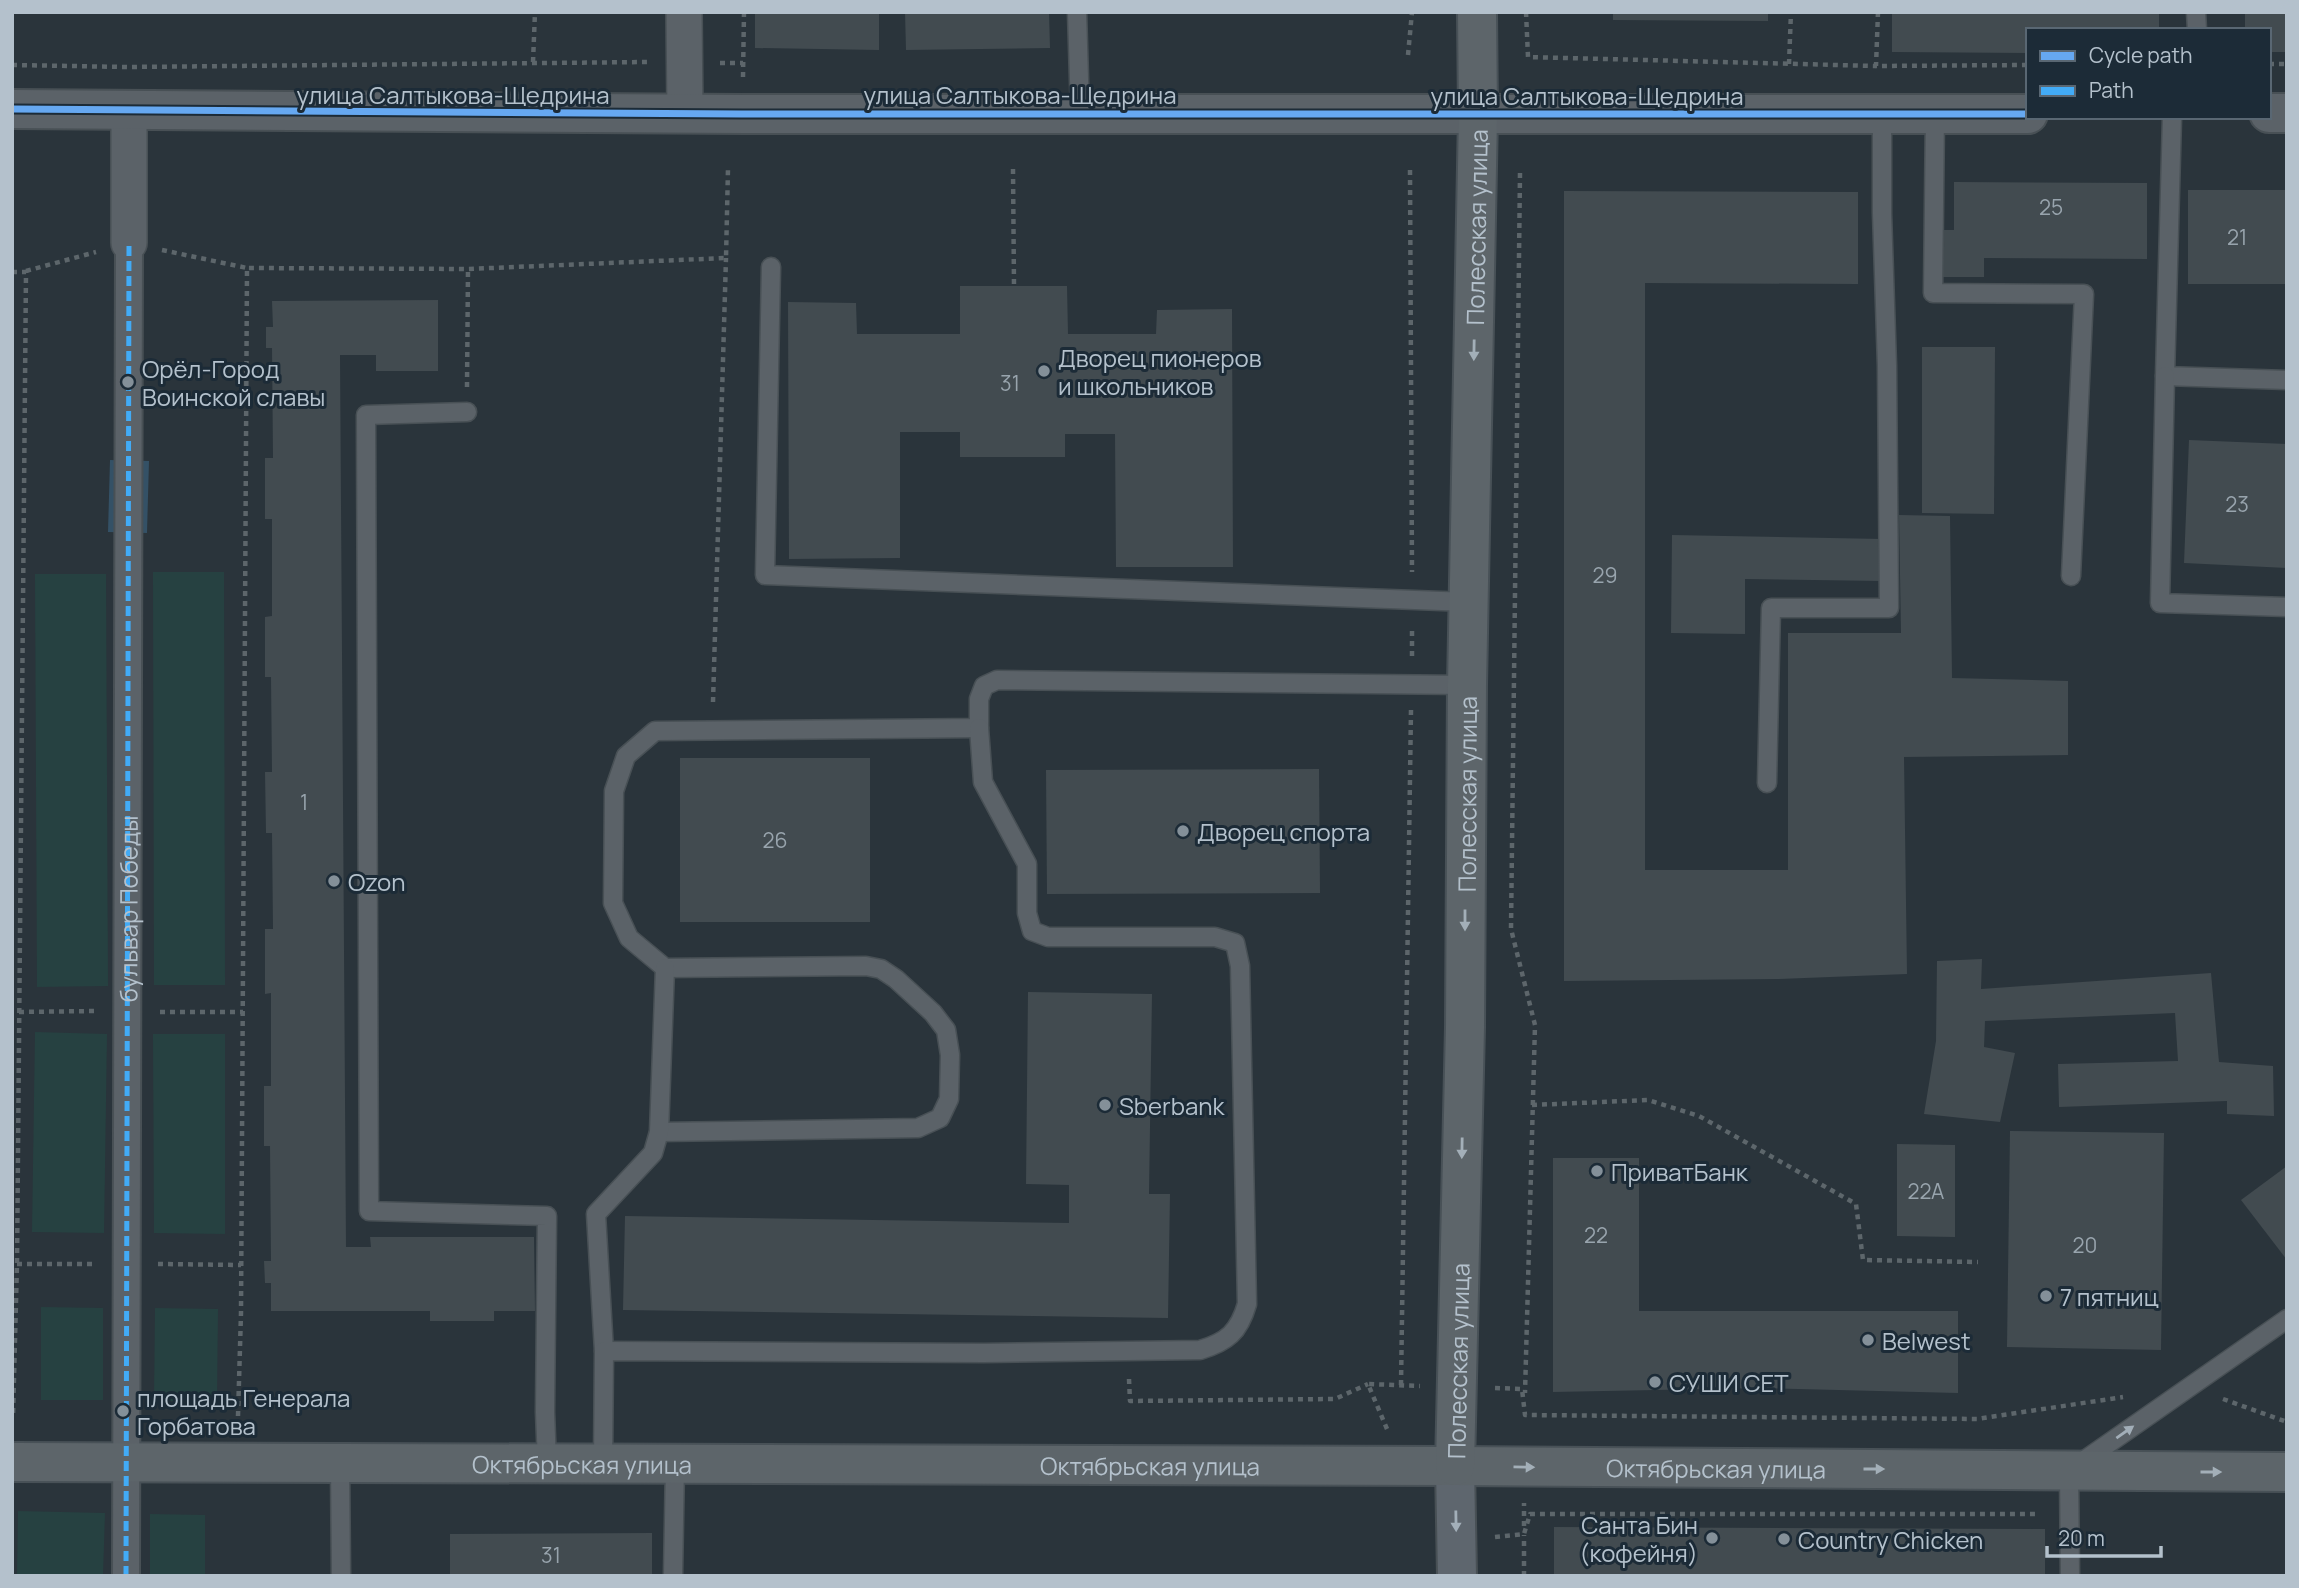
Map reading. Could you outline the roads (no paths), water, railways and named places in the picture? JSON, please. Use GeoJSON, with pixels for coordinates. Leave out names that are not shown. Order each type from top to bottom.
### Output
{"type":"FeatureCollection","features":[{"type":"Feature","properties":{"kind":"main road","name":"Полесская улица"},"geometry":{"type":"LineString","coordinates":[[1457,1576],[1455,1466],[1465,1027],[1468,602],[1478,115],[1476,12]]}},
{"type":"Feature","properties":{"kind":"main road","name":"Октябрьская улица"},"geometry":{"type":"LineString","coordinates":[[12,1462],[1524,1466],[2287,1472]]}},
{"type":"Feature","properties":{"kind":"street"},"geometry":{"type":"LineString","coordinates":[[684,12],[685,114]]}},
{"type":"Feature","properties":{"kind":"street","name":"улица Салтыкова-Щедрина"},"geometry":{"type":"LineString","coordinates":[[12,109],[685,114],[2026,114]]}},
{"type":"Feature","properties":{"kind":"street"},"geometry":{"type":"LineString","coordinates":[[129,111],[129,243]]}},
{"type":"Feature","properties":{"kind":"street","name":"бульвар Победы"},"geometry":{"type":"LineString","coordinates":[[126,1576],[129,243]]}},
{"type":"Feature","properties":{"kind":"lane"},"geometry":{"type":"LineString","coordinates":[[1077,12],[1080,113]]}},
{"type":"Feature","properties":{"kind":"lane"},"geometry":{"type":"LineString","coordinates":[[1767,783],[1771,608],[1889,608],[1882,114]]}},
{"type":"Feature","properties":{"kind":"lane"},"geometry":{"type":"LineString","coordinates":[[1935,114],[1933,293],[2084,293],[2071,576]]}},
{"type":"Feature","properties":{"kind":"lane"},"geometry":{"type":"LineString","coordinates":[[2172,119],[2160,603],[2287,607]]}},
{"type":"Feature","properties":{"kind":"lane"},"geometry":{"type":"LineString","coordinates":[[771,267],[765,575],[1468,602]]}},
{"type":"Feature","properties":{"kind":"lane"},"geometry":{"type":"LineString","coordinates":[[2165,376],[2287,380]]}},
{"type":"Feature","properties":{"kind":"lane"},"geometry":{"type":"LineString","coordinates":[[467,412],[366,415],[369,1211],[547,1216],[547,1463]]}},
{"type":"Feature","properties":{"kind":"lane"},"geometry":{"type":"LineString","coordinates":[[604,1351],[984,1353],[1200,1350],[1220,1344],[1242,1321],[1247,1304],[1240,966],[1235,943],[1215,937],[1048,937],[1032,931],[1027,913],[1027,864],[983,782],[979,699],[984,686],[997,680],[1467,685]]}},
{"type":"Feature","properties":{"kind":"lane"},"geometry":{"type":"LineString","coordinates":[[659,1132],[918,1128],[940,1118],[949,1099],[950,1055],[946,1030],[933,1013],[881,969],[866,966],[665,968],[629,938],[613,903],[614,791],[626,756],[655,731],[979,728]]}},
{"type":"Feature","properties":{"kind":"lane"},"geometry":{"type":"LineString","coordinates":[[603,1463],[604,1351],[596,1214],[653,1153],[659,1132],[665,968]]}},
{"type":"Feature","properties":{"kind":"lane"},"geometry":{"type":"LineString","coordinates":[[2070,1576],[2069,1471],[2287,1319]]}},
{"type":"Feature","properties":{"kind":"lane"},"geometry":{"type":"LineString","coordinates":[[340,1463],[341,1576]]}},
{"type":"Feature","properties":{"kind":"lane"},"geometry":{"type":"LineString","coordinates":[[673,1576],[675,1464]]}},
{"type":"Feature","properties":{"kind":"water"},"geometry":{"type":"Polygon","coordinates":[[[110,460],[149,461],[147,533],[108,532],[110,460]]]}},
{"type":"Feature","properties":{"kind":"place","name":"Дворец пионеров и школьников"},"geometry":{"type":"Point","coordinates":[1044,371]}},
{"type":"Feature","properties":{"kind":"place","name":"Орёл-Город Воинской славы"},"geometry":{"type":"Point","coordinates":[128,382]}},
{"type":"Feature","properties":{"kind":"place","name":"Дворец спорта"},"geometry":{"type":"Point","coordinates":[1183,831]}},
{"type":"Feature","properties":{"kind":"place","name":"Ozon"},"geometry":{"type":"Point","coordinates":[334,881]}},
{"type":"Feature","properties":{"kind":"place","name":"Sberbank"},"geometry":{"type":"Point","coordinates":[1105,1105]}},
{"type":"Feature","properties":{"kind":"place","name":"ПриватБанк"},"geometry":{"type":"Point","coordinates":[1597,1171]}},
{"type":"Feature","properties":{"kind":"place","name":"7 пятниц"},"geometry":{"type":"Point","coordinates":[2046,1296]}},
{"type":"Feature","properties":{"kind":"place","name":"Belwest"},"geometry":{"type":"Point","coordinates":[1868,1340]}},
{"type":"Feature","properties":{"kind":"place","name":"СУШИ СЕТ"},"geometry":{"type":"Point","coordinates":[1655,1382]}},
{"type":"Feature","properties":{"kind":"place","name":"площадь Генерала Горбатова"},"geometry":{"type":"Point","coordinates":[123,1411]}},
{"type":"Feature","properties":{"kind":"place","name":"Санта Бин (кофейня)"},"geometry":{"type":"Point","coordinates":[1712,1538]}},
{"type":"Feature","properties":{"kind":"place","name":"Country Chicken"},"geometry":{"type":"Point","coordinates":[1784,1539]}}]}
